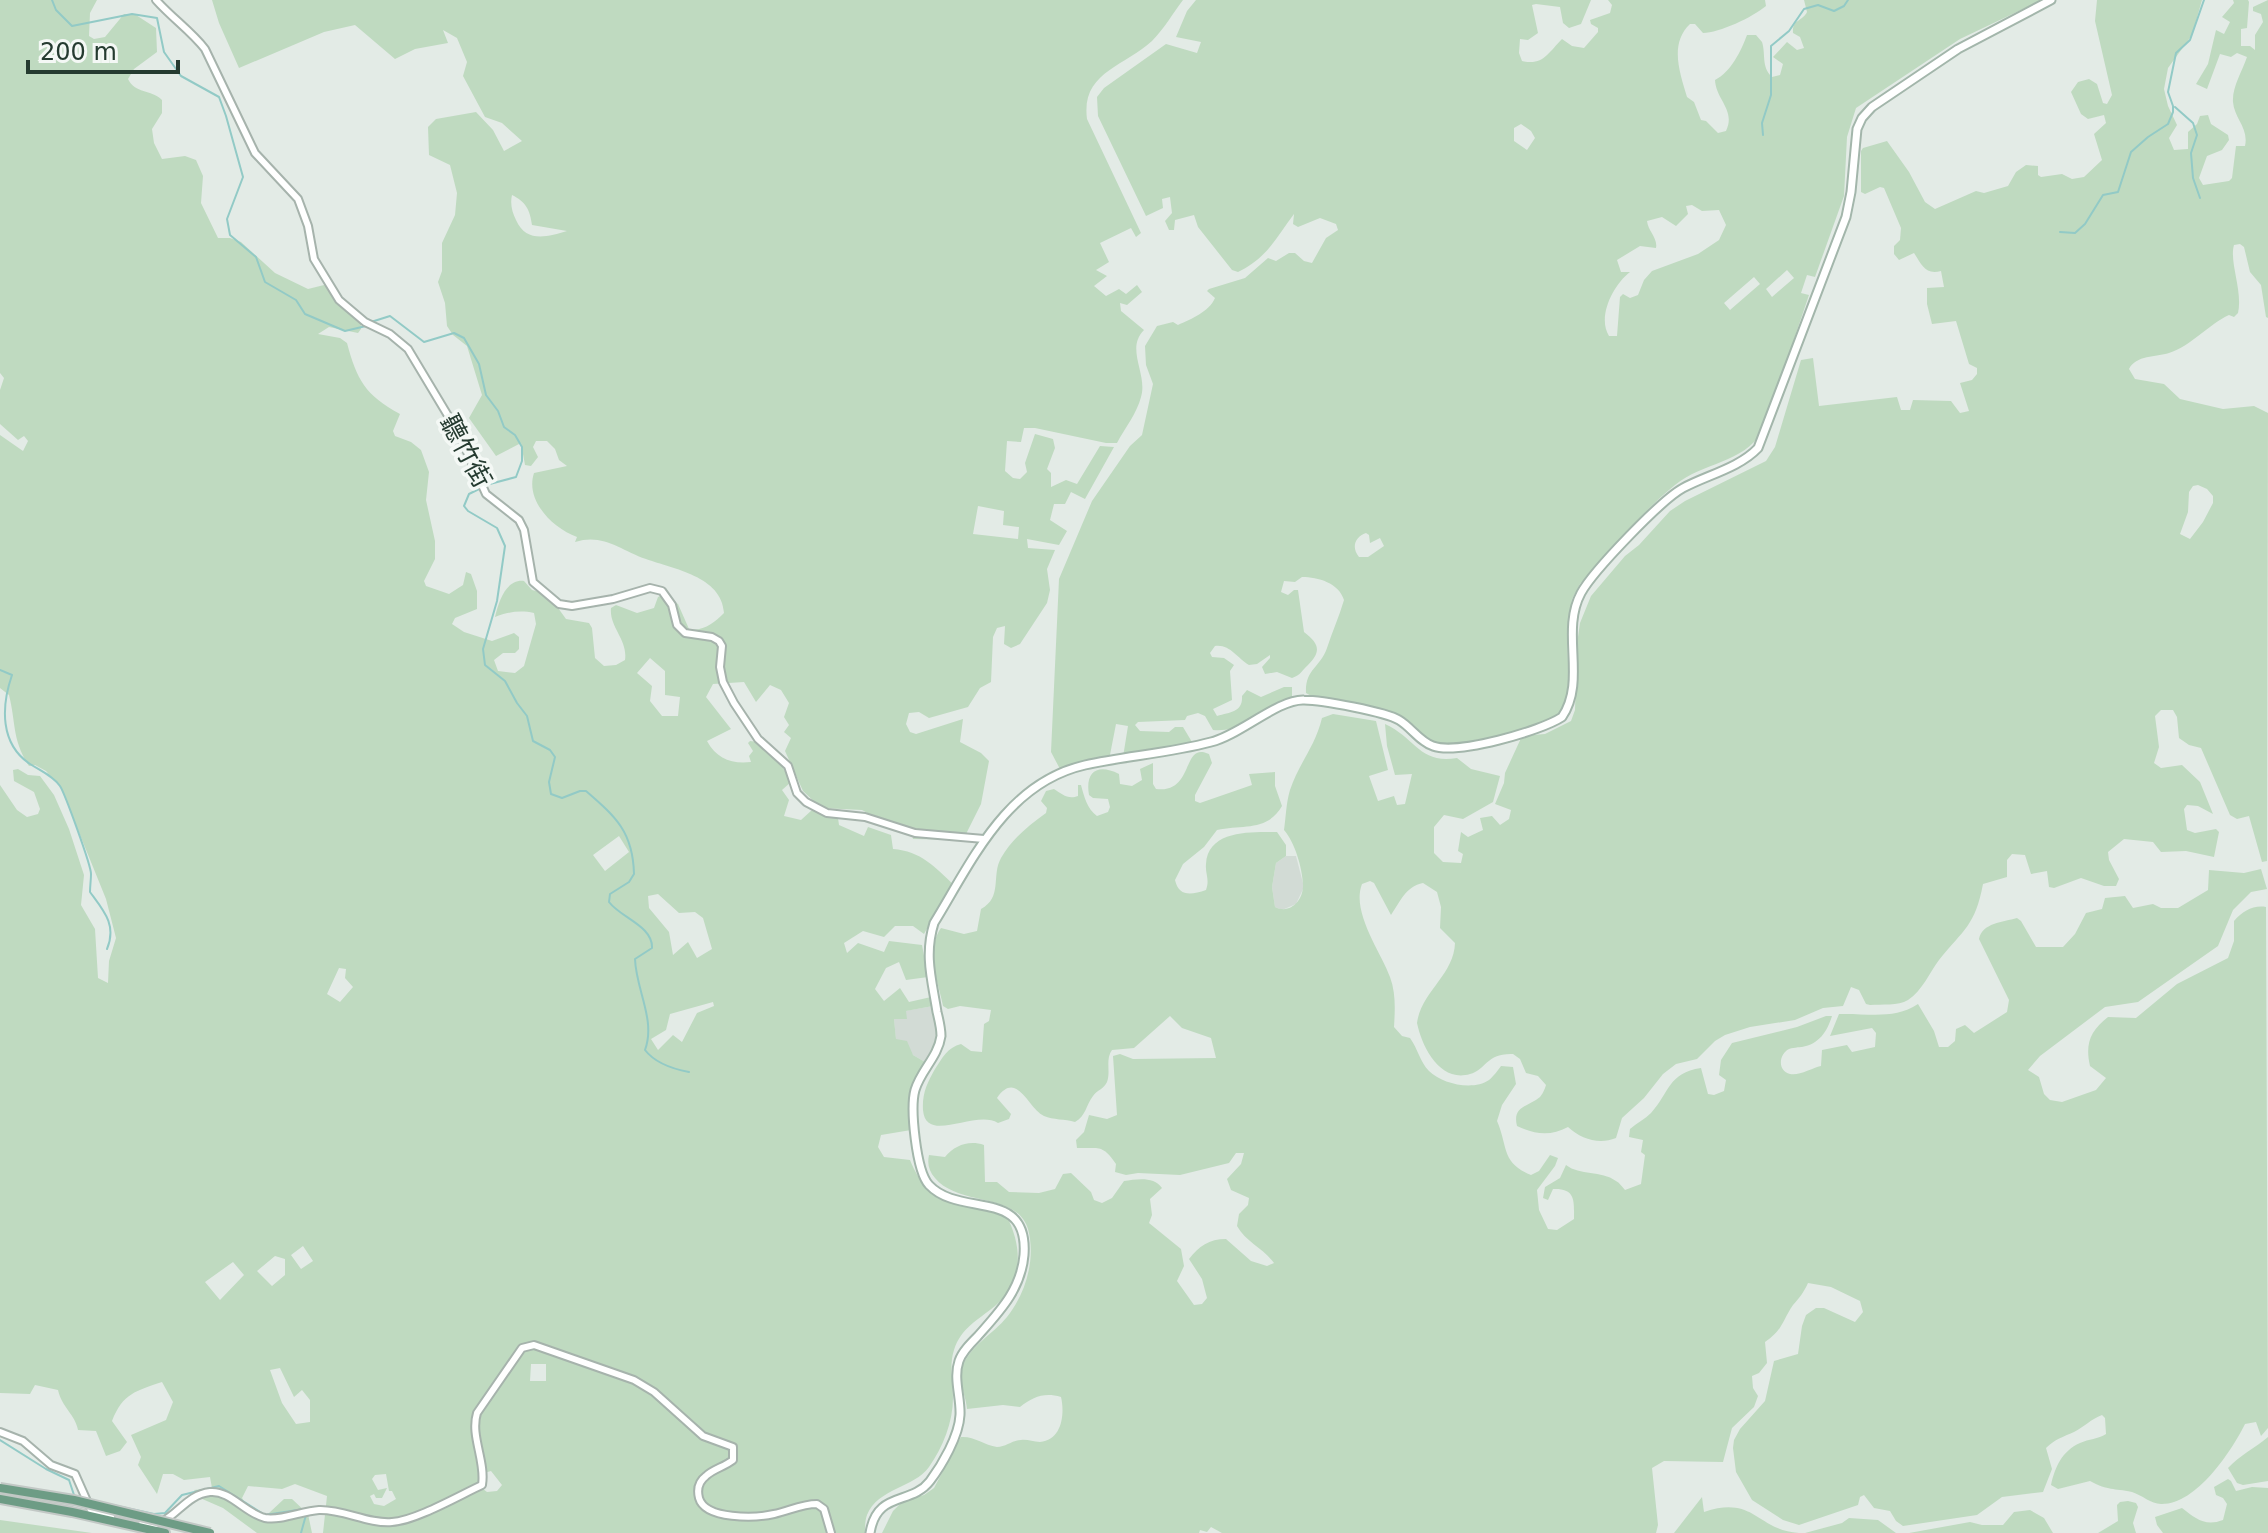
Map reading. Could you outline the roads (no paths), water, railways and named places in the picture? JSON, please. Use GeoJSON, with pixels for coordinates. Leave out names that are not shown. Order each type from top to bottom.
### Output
{"type":"FeatureCollection","features":[{"type":"Feature","properties":{"kind":"main road"},"geometry":{"type":"LineString","coordinates":[[870,1533],[877,1512],[886,1503],[925,1487],[932,1479],[959,1423],[959,1359],[1010,1300],[1024,1256],[1024,1232],[1017,1219],[1004,1212],[941,1194],[927,1183],[920,1168],[913,1109],[914,1092],[920,1077],[937,1053],[941,1033],[929,966],[929,939],[934,923],[984,839],[1001,817],[1033,790],[1061,774],[1083,766],[1213,742],[1297,701],[1391,717],[1435,747],[1457,747],[1514,736],[1554,722],[1566,711],[1572,696],[1572,616],[1581,593],[1592,577],[1672,495],[1747,457],[1758,448],[1846,217],[1857,129],[1866,112],[1958,49],[2051,0]]}},
{"type":"Feature","properties":{"kind":"main road"},"geometry":{"type":"LineString","coordinates":[[0,1490],[190,1533]]}},
{"type":"Feature","properties":{"kind":"main road"},"geometry":{"type":"LineString","coordinates":[[0,1490],[74,1500],[210,1533]]}},
{"type":"Feature","properties":{"kind":"main road"},"geometry":{"type":"LineString","coordinates":[[0,1502],[143,1533]]}},
{"type":"Feature","properties":{"kind":"main road"},"geometry":{"type":"LineString","coordinates":[[0,1502],[72,1512],[165,1533]]}},
{"type":"Feature","properties":{"kind":"street","name":"聽竹街"},"geometry":{"type":"LineString","coordinates":[[156,0],[205,49],[255,153],[298,199],[308,226],[314,259],[339,300],[365,322],[390,334],[408,349],[459,434],[486,494],[519,520],[524,530],[529,573],[540,589],[559,604],[572,606],[650,588],[662,591],[672,605],[677,625],[685,633],[719,641],[722,646],[720,667],[723,682],[734,703],[764,746],[788,766],[797,793],[815,809],[865,817],[915,833],[984,839]]}},
{"type":"Feature","properties":{"kind":"street"},"geometry":{"type":"LineString","coordinates":[[0,1432],[23,1441],[51,1465],[75,1474],[91,1510],[150,1526],[165,1522],[189,1499],[209,1492],[225,1495],[266,1518],[320,1510],[392,1522],[411,1517],[482,1485],[484,1470],[474,1423],[477,1413],[522,1348],[534,1345],[634,1380],[654,1392],[678,1417],[703,1436],[733,1447],[733,1460],[707,1474],[700,1482],[701,1504],[707,1509],[716,1514],[772,1515],[817,1504],[824,1509],[831,1533]]}},
{"type":"Feature","properties":{"kind":"waterway"},"geometry":{"type":"LineString","coordinates":[[52,0],[56,10],[72,26],[132,14],[157,18],[164,52],[181,76],[219,97],[226,116],[243,177],[227,219],[230,235],[256,257],[265,282],[296,300],[305,314],[345,331],[366,326]]}},
{"type":"Feature","properties":{"kind":"waterway"},"geometry":{"type":"LineString","coordinates":[[1763,135],[1762,123],[1771,95],[1771,46],[1789,31],[1804,9],[1818,5],[1834,11],[1848,0]]}},
{"type":"Feature","properties":{"kind":"waterway"},"geometry":{"type":"LineString","coordinates":[[2060,232],[2075,233],[2085,224],[2103,195],[2118,192],[2131,152],[2168,124],[2173,112],[2168,92],[2176,53],[2190,40],[2204,0]]}},
{"type":"Feature","properties":{"kind":"waterway"},"geometry":{"type":"LineString","coordinates":[[2175,107],[2193,123],[2197,135],[2191,153],[2193,178],[2200,198]]}},
{"type":"Feature","properties":{"kind":"waterway"},"geometry":{"type":"LineString","coordinates":[[371,322],[390,316],[424,342],[454,333],[464,338],[479,364],[486,395],[498,411],[504,427],[515,435],[522,447],[522,461],[516,477],[486,485]]}},
{"type":"Feature","properties":{"kind":"waterway"},"geometry":{"type":"LineString","coordinates":[[481,488],[469,494],[464,506],[497,528],[505,546],[497,601],[483,649],[485,665],[505,681],[527,716],[533,741],[550,750],[555,757],[549,782],[551,794],[562,798],[586,791],[621,826],[630,847],[634,874],[629,882],[610,894],[609,902],[642,928],[651,940],[652,948],[635,959],[647,1016],[645,1050],[665,1065],[689,1072]]}},
{"type":"Feature","properties":{"kind":"waterway"},"geometry":{"type":"LineString","coordinates":[[0,670],[12,675],[5,712],[8,735],[20,756],[54,779],[63,792],[90,868],[90,892],[110,925],[107,949]]}},
{"type":"Feature","properties":{"kind":"waterway"},"geometry":{"type":"LineString","coordinates":[[0,1440],[69,1480],[74,1495]]}},
{"type":"Feature","properties":{"kind":"waterway"},"geometry":{"type":"LineString","coordinates":[[90,1500],[154,1514],[165,1513],[182,1495],[219,1486],[265,1515],[304,1509]]}},
{"type":"Feature","properties":{"kind":"waterway"},"geometry":{"type":"LineString","coordinates":[[301,1533],[306,1515]]}}]}
